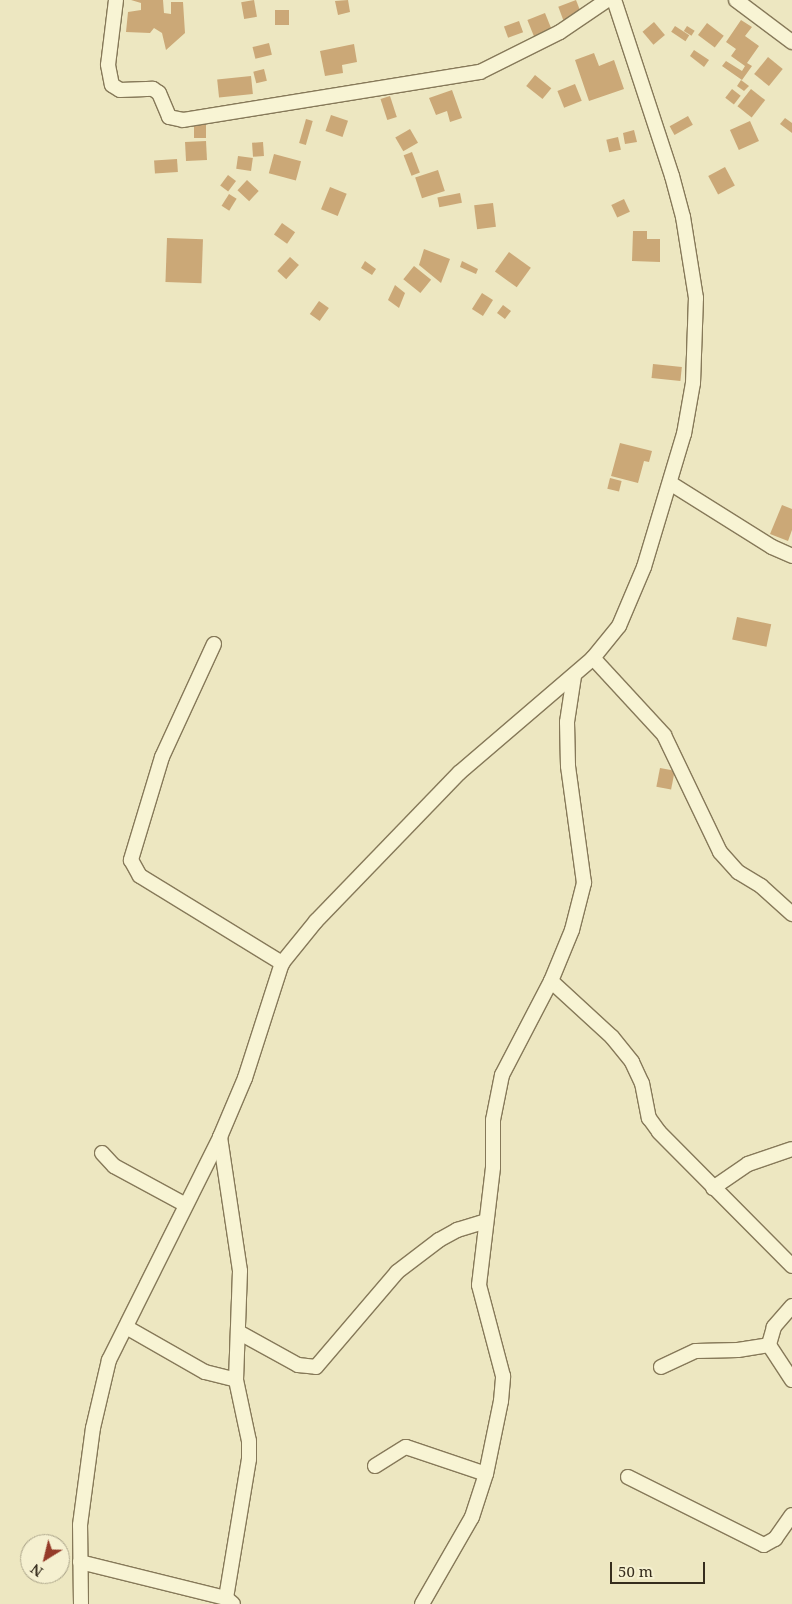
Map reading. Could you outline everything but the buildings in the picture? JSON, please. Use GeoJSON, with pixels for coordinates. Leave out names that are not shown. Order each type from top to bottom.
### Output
{"type":"FeatureCollection","features":[{"type":"Feature","properties":{"kind":"street"},"geometry":{"type":"LineString","coordinates":[[116,0],[108,65],[112,85],[120,90],[152,89],[159,93],[163,110],[169,117],[183,120],[480,72],[560,32],[607,0]]}},
{"type":"Feature","properties":{"kind":"street"},"geometry":{"type":"LineString","coordinates":[[81,1604],[80,1525],[93,1428],[109,1360],[184,1204],[220,1138],[245,1078],[282,963],[316,921],[459,773],[593,658],[619,626],[634,596],[684,434],[693,382],[696,298],[683,217],[672,176],[614,0]]}},
{"type":"Feature","properties":{"kind":"street"},"geometry":{"type":"LineString","coordinates":[[736,0],[792,42]]}},
{"type":"Feature","properties":{"kind":"street"},"geometry":{"type":"LineString","coordinates":[[670,483],[772,548],[792,556]]}},
{"type":"Feature","properties":{"kind":"street"},"geometry":{"type":"LineString","coordinates":[[214,644],[162,757],[131,860],[140,876],[282,963]]}},
{"type":"Feature","properties":{"kind":"street"},"geometry":{"type":"LineString","coordinates":[[593,658],[664,735],[720,852],[738,872],[761,886],[792,914]]}},
{"type":"Feature","properties":{"kind":"street"},"geometry":{"type":"LineString","coordinates":[[422,1604],[472,1516],[486,1474],[503,1376],[479,1285],[493,1167],[493,1120],[502,1075],[551,981],[572,930],[584,883],[568,766],[567,722],[574,676]]}},
{"type":"Feature","properties":{"kind":"street"},"geometry":{"type":"LineString","coordinates":[[551,981],[612,1037],[632,1062],[642,1083],[649,1118],[713,1188],[792,1266]]}},
{"type":"Feature","properties":{"kind":"street"},"geometry":{"type":"LineString","coordinates":[[80,1562],[230,1601],[250,1459],[249,1441],[236,1380],[240,1333],[240,1271],[220,1138]]}},
{"type":"Feature","properties":{"kind":"street"},"geometry":{"type":"LineString","coordinates":[[713,1188],[748,1164],[792,1149]]}},
{"type":"Feature","properties":{"kind":"street"},"geometry":{"type":"LineString","coordinates":[[102,1153],[114,1166],[184,1204]]}},
{"type":"Feature","properties":{"kind":"street"},"geometry":{"type":"LineString","coordinates":[[240,1333],[298,1366],[316,1367],[397,1272],[438,1240],[457,1230],[486,1221]]}},
{"type":"Feature","properties":{"kind":"street"},"geometry":{"type":"LineString","coordinates":[[792,1306],[774,1327],[769,1345],[792,1380]]}},
{"type":"Feature","properties":{"kind":"street"},"geometry":{"type":"LineString","coordinates":[[126,1328],[205,1372],[236,1380]]}},
{"type":"Feature","properties":{"kind":"street"},"geometry":{"type":"LineString","coordinates":[[661,1367],[696,1351],[738,1350],[769,1345]]}},
{"type":"Feature","properties":{"kind":"street"},"geometry":{"type":"LineString","coordinates":[[375,1466],[406,1447],[486,1474]]}},
{"type":"Feature","properties":{"kind":"street"},"geometry":{"type":"LineString","coordinates":[[628,1477],[764,1545],[775,1538],[792,1516]]}}]}
